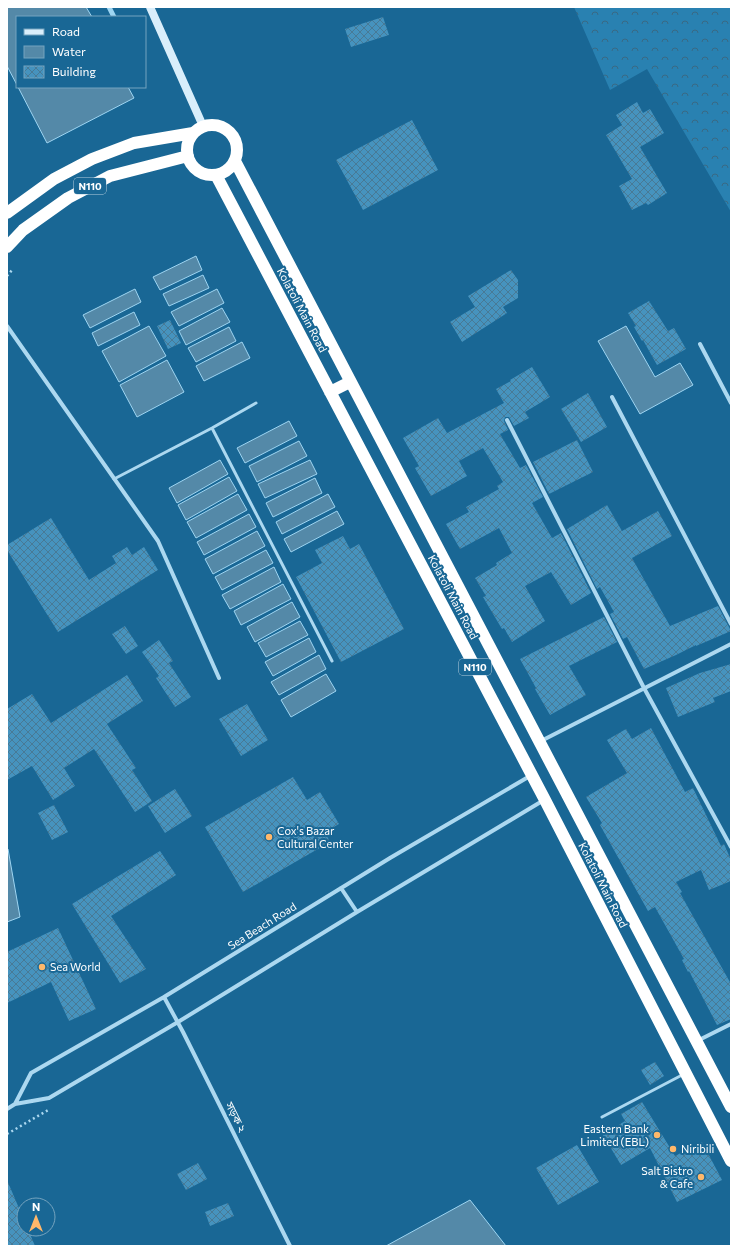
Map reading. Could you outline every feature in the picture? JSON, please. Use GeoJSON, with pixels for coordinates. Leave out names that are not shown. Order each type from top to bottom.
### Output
{"type":"FeatureCollection","features":[{"type":"Feature","properties":{"kind":"highway"},"geometry":{"type":"LineString","coordinates":[[215,125],[227,129],[235,138],[238,149],[235,161],[227,170],[216,175],[204,174],[194,167],[188,156],[188,144],[198,130],[215,125]]}},
{"type":"Feature","properties":{"kind":"highway","name":"N110"},"geometry":{"type":"LineString","coordinates":[[7,213],[54,179],[92,159],[134,143],[198,130]]}},
{"type":"Feature","properties":{"kind":"highway","name":"N110"},"geometry":{"type":"LineString","coordinates":[[7,247],[23,230],[68,198],[110,176],[188,156]]}},
{"type":"Feature","properties":{"kind":"highway","name":"Kolatoli Main Road"},"geometry":{"type":"LineString","coordinates":[[235,161],[731,1107]]}},
{"type":"Feature","properties":{"kind":"highway","name":"Kolatoli Main Road"},"geometry":{"type":"LineString","coordinates":[[216,175],[532,775],[731,1161]]}},
{"type":"Feature","properties":{"kind":"highway"},"geometry":{"type":"LineString","coordinates":[[330,392],[350,382]]}},
{"type":"Feature","properties":{"kind":"street"},"geometry":{"type":"LineString","coordinates":[[150,7],[198,130]]}},
{"type":"Feature","properties":{"kind":"street"},"geometry":{"type":"LineString","coordinates":[[7,326],[158,542],[219,678]]}},
{"type":"Feature","properties":{"kind":"street"},"geometry":{"type":"LineString","coordinates":[[700,344],[731,404]]}},
{"type":"Feature","properties":{"kind":"street"},"geometry":{"type":"LineString","coordinates":[[612,397],[731,624]]}},
{"type":"Feature","properties":{"kind":"street"},"geometry":{"type":"LineString","coordinates":[[507,420],[644,688],[731,847]]}},
{"type":"Feature","properties":{"kind":"street"},"geometry":{"type":"LineString","coordinates":[[539,742],[731,644]]}},
{"type":"Feature","properties":{"kind":"street","name":"Sea Beach Road"},"geometry":{"type":"LineString","coordinates":[[15,1104],[31,1074],[164,997],[390,858],[532,775]]}},
{"type":"Feature","properties":{"kind":"street","name":"Sea Beach Road"},"geometry":{"type":"LineString","coordinates":[[7,1109],[15,1104],[49,1098],[178,1022],[356,912],[545,800]]}},
{"type":"Feature","properties":{"kind":"street"},"geometry":{"type":"LineString","coordinates":[[341,888],[356,912]]}},
{"type":"Feature","properties":{"kind":"street","name":"সড়ক ২"},"geometry":{"type":"LineString","coordinates":[[164,997],[178,1022],[290,1246]]}},
{"type":"Feature","properties":{"kind":"street"},"geometry":{"type":"LineString","coordinates":[[696,1041],[731,1024]]}},
{"type":"Feature","properties":{"kind":"lane"},"geometry":{"type":"LineString","coordinates":[[114,479],[212,428],[256,403]]}},
{"type":"Feature","properties":{"kind":"lane"},"geometry":{"type":"LineString","coordinates":[[212,428],[332,661]]}},
{"type":"Feature","properties":{"kind":"lane"},"geometry":{"type":"LineString","coordinates":[[602,1117],[685,1073]]}},
{"type":"Feature","properties":{"kind":"path"},"geometry":{"type":"LineString","coordinates":[[7,276],[13,269]]}},
{"type":"Feature","properties":{"kind":"green space"},"geometry":{"type":"Polygon","coordinates":[[[574,7],[731,7],[731,212],[647,69],[610,90],[574,7]]]}},
{"type":"Feature","properties":{"kind":"water"},"geometry":{"type":"Polygon","coordinates":[[[7,7],[86,7],[91,16],[16,16],[16,83],[7,66],[7,7]]]}},
{"type":"Feature","properties":{"kind":"water"},"geometry":{"type":"Polygon","coordinates":[[[19,88],[129,88],[134,98],[47,143],[19,88]]]}},
{"type":"Feature","properties":{"kind":"water"},"geometry":{"type":"Polygon","coordinates":[[[196,256],[202,270],[160,290],[153,277],[196,256]]]}},
{"type":"Feature","properties":{"kind":"water"},"geometry":{"type":"Polygon","coordinates":[[[203,275],[209,288],[169,306],[163,294],[203,275]]]}},
{"type":"Feature","properties":{"kind":"water"},"geometry":{"type":"Polygon","coordinates":[[[135,289],[141,302],[90,328],[83,315],[135,289]]]}},
{"type":"Feature","properties":{"kind":"water"},"geometry":{"type":"Polygon","coordinates":[[[217,289],[224,303],[179,326],[171,312],[217,289]]]}},
{"type":"Feature","properties":{"kind":"water"},"geometry":{"type":"Polygon","coordinates":[[[222,308],[230,322],[186,345],[179,331],[222,308]]]}},
{"type":"Feature","properties":{"kind":"water"},"geometry":{"type":"Polygon","coordinates":[[[134,312],[140,325],[98,346],[92,333],[134,312]]]}},
{"type":"Feature","properties":{"kind":"water"},"geometry":{"type":"Polygon","coordinates":[[[149,326],[166,356],[119,382],[102,351],[149,326]]]}},
{"type":"Feature","properties":{"kind":"water"},"geometry":{"type":"Polygon","coordinates":[[[626,326],[655,377],[680,363],[693,385],[640,414],[598,341],[626,326]]]}},
{"type":"Feature","properties":{"kind":"water"},"geometry":{"type":"Polygon","coordinates":[[[229,327],[236,341],[196,362],[188,348],[229,327]]]}},
{"type":"Feature","properties":{"kind":"water"},"geometry":{"type":"Polygon","coordinates":[[[242,342],[250,358],[204,381],[196,366],[242,342]]]}},
{"type":"Feature","properties":{"kind":"water"},"geometry":{"type":"Polygon","coordinates":[[[167,360],[184,392],[137,417],[120,385],[167,360]]]}},
{"type":"Feature","properties":{"kind":"water"},"geometry":{"type":"Polygon","coordinates":[[[289,421],[297,436],[245,463],[237,448],[289,421]]]}},
{"type":"Feature","properties":{"kind":"water"},"geometry":{"type":"Polygon","coordinates":[[[299,441],[307,456],[257,482],[249,466],[299,441]]]}},
{"type":"Feature","properties":{"kind":"water"},"geometry":{"type":"Polygon","coordinates":[[[220,460],[228,474],[177,503],[169,488],[220,460]]]}},
{"type":"Feature","properties":{"kind":"water"},"geometry":{"type":"Polygon","coordinates":[[[310,460],[317,474],[265,498],[258,484],[310,460]]]}},
{"type":"Feature","properties":{"kind":"water"},"geometry":{"type":"Polygon","coordinates":[[[229,477],[237,491],[186,520],[178,505],[229,477]]]}},
{"type":"Feature","properties":{"kind":"water"},"geometry":{"type":"Polygon","coordinates":[[[315,478],[322,493],[273,517],[266,503],[315,478]]]}},
{"type":"Feature","properties":{"kind":"water"},"geometry":{"type":"Polygon","coordinates":[[[238,494],[247,510],[196,538],[187,522],[238,494]]]}},
{"type":"Feature","properties":{"kind":"water"},"geometry":{"type":"Polygon","coordinates":[[[328,494],[335,507],[282,534],[276,522],[328,494]]]}},
{"type":"Feature","properties":{"kind":"water"},"geometry":{"type":"Polygon","coordinates":[[[337,511],[344,524],[291,552],[284,539],[337,511]]]}},
{"type":"Feature","properties":{"kind":"water"},"geometry":{"type":"Polygon","coordinates":[[[249,514],[256,527],[204,555],[197,542],[249,514]]]}},
{"type":"Feature","properties":{"kind":"water"},"geometry":{"type":"Polygon","coordinates":[[[257,531],[265,546],[213,574],[205,559],[257,531]]]}},
{"type":"Feature","properties":{"kind":"water"},"geometry":{"type":"Polygon","coordinates":[[[266,550],[273,563],[222,590],[215,577],[266,550]]]}},
{"type":"Feature","properties":{"kind":"water"},"geometry":{"type":"Polygon","coordinates":[[[274,567],[281,582],[230,609],[222,595],[274,567]]]}},
{"type":"Feature","properties":{"kind":"water"},"geometry":{"type":"Polygon","coordinates":[[[283,584],[291,599],[241,625],[234,611],[283,584]]]}},
{"type":"Feature","properties":{"kind":"water"},"geometry":{"type":"Polygon","coordinates":[[[292,602],[300,617],[255,642],[247,627],[292,602]]]}},
{"type":"Feature","properties":{"kind":"water"},"geometry":{"type":"Polygon","coordinates":[[[300,621],[308,635],[266,657],[258,643],[300,621]]]}},
{"type":"Feature","properties":{"kind":"water"},"geometry":{"type":"Polygon","coordinates":[[[309,638],[316,652],[273,676],[265,662],[309,638]]]}},
{"type":"Feature","properties":{"kind":"water"},"geometry":{"type":"Polygon","coordinates":[[[319,655],[326,669],[279,695],[271,682],[319,655]]]}},
{"type":"Feature","properties":{"kind":"water"},"geometry":{"type":"Polygon","coordinates":[[[326,674],[336,691],[291,717],[281,700],[326,674]]]}},
{"type":"Feature","properties":{"kind":"water"},"geometry":{"type":"Polygon","coordinates":[[[8,849],[20,917],[7,922],[7,850],[8,849]]]}},
{"type":"Feature","properties":{"kind":"water"},"geometry":{"type":"Polygon","coordinates":[[[470,1200],[506,1246],[386,1246],[470,1200]]]}},
{"type":"Feature","properties":{"kind":"building"},"geometry":{"type":"Polygon","coordinates":[[[383,17],[389,35],[351,47],[345,29],[383,17]]]}},
{"type":"Feature","properties":{"kind":"building"},"geometry":{"type":"Polygon","coordinates":[[[637,102],[643,113],[650,109],[664,133],[640,147],[667,193],[648,205],[646,203],[632,210],[619,186],[632,179],[606,135],[622,125],[616,115],[637,102]]]}},
{"type":"Feature","properties":{"kind":"building"},"geometry":{"type":"Polygon","coordinates":[[[412,120],[438,170],[363,210],[336,160],[412,120]]]}},
{"type":"Feature","properties":{"kind":"building"},"geometry":{"type":"Polygon","coordinates":[[[511,270],[518,280],[518,298],[503,307],[507,313],[462,342],[450,322],[475,307],[468,296],[511,270]]]}},
{"type":"Feature","properties":{"kind":"building"},"geometry":{"type":"Polygon","coordinates":[[[649,301],[668,331],[674,328],[686,349],[657,365],[634,327],[636,326],[628,313],[649,301]]]}},
{"type":"Feature","properties":{"kind":"building"},"geometry":{"type":"Polygon","coordinates":[[[170,320],[181,343],[168,349],[157,326],[170,320]]]}},
{"type":"Feature","properties":{"kind":"building"},"geometry":{"type":"Polygon","coordinates":[[[532,367],[550,397],[525,412],[529,418],[514,426],[509,417],[505,417],[504,421],[508,430],[500,434],[520,468],[526,465],[543,497],[532,503],[552,538],[561,533],[591,593],[571,605],[551,572],[525,586],[545,621],[512,642],[504,628],[502,629],[483,597],[486,596],[475,578],[497,565],[496,563],[512,553],[499,528],[460,549],[446,524],[469,512],[466,507],[499,489],[497,486],[503,482],[483,448],[459,461],[467,476],[431,496],[415,468],[419,466],[403,438],[438,418],[447,433],[504,403],[496,389],[532,367]]]}},
{"type":"Feature","properties":{"kind":"building"},"geometry":{"type":"Polygon","coordinates":[[[588,393],[607,427],[581,442],[561,409],[588,393]]]}},
{"type":"Feature","properties":{"kind":"building"},"geometry":{"type":"Polygon","coordinates":[[[577,440],[593,472],[549,494],[533,462],[577,440]]]}},
{"type":"Feature","properties":{"kind":"building"},"geometry":{"type":"Polygon","coordinates":[[[607,505],[622,531],[658,511],[672,536],[632,558],[670,626],[718,606],[731,631],[644,669],[627,637],[623,639],[610,614],[614,612],[600,587],[597,589],[567,529],[607,505]]]}},
{"type":"Feature","properties":{"kind":"building"},"geometry":{"type":"Polygon","coordinates":[[[51,518],[89,580],[116,563],[112,556],[127,547],[132,555],[144,547],[158,570],[58,632],[7,550],[7,545],[51,518]]]}},
{"type":"Feature","properties":{"kind":"building"},"geometry":{"type":"Polygon","coordinates":[[[343,536],[350,549],[359,544],[404,629],[341,662],[296,577],[322,563],[315,550],[343,536]]]}},
{"type":"Feature","properties":{"kind":"building"},"geometry":{"type":"Polygon","coordinates":[[[604,617],[617,642],[569,666],[586,695],[550,715],[520,659],[604,617]]]}},
{"type":"Feature","properties":{"kind":"building"},"geometry":{"type":"Polygon","coordinates":[[[125,626],[138,646],[126,654],[112,634],[125,626]]]}},
{"type":"Feature","properties":{"kind":"building"},"geometry":{"type":"Polygon","coordinates":[[[159,640],[173,661],[169,663],[191,697],[175,707],[156,678],[159,676],[142,652],[159,640]]]}},
{"type":"Feature","properties":{"kind":"building"},"geometry":{"type":"Polygon","coordinates":[[[731,664],[731,691],[713,698],[715,702],[678,717],[666,688],[700,673],[731,664]]]}},
{"type":"Feature","properties":{"kind":"building"},"geometry":{"type":"Polygon","coordinates":[[[127,675],[143,701],[107,724],[136,768],[132,770],[152,801],[135,812],[94,749],[64,768],[75,786],[53,800],[32,766],[7,780],[7,709],[32,694],[51,723],[127,675]]]}},
{"type":"Feature","properties":{"kind":"building"},"geometry":{"type":"Polygon","coordinates":[[[247,704],[268,740],[241,756],[219,719],[247,704]]]}},
{"type":"Feature","properties":{"kind":"building"},"geometry":{"type":"Polygon","coordinates":[[[651,728],[685,792],[693,788],[721,846],[724,844],[731,860],[731,881],[709,890],[701,870],[676,882],[682,892],[680,893],[731,984],[731,1019],[717,1025],[682,960],[684,959],[655,907],[648,911],[600,825],[602,823],[586,797],[627,773],[607,740],[626,729],[632,739],[651,728]]]}},
{"type":"Feature","properties":{"kind":"building","name":"Cox's Bazar Cultural Center"},"geometry":{"type":"Polygon","coordinates":[[[293,777],[307,800],[320,792],[339,824],[325,832],[330,842],[243,892],[205,827],[293,777]]]}},
{"type":"Feature","properties":{"kind":"building"},"geometry":{"type":"Polygon","coordinates":[[[175,789],[192,816],[165,833],[148,806],[175,789]]]}},
{"type":"Feature","properties":{"kind":"building"},"geometry":{"type":"Polygon","coordinates":[[[54,805],[68,832],[52,840],[38,813],[54,805]]]}},
{"type":"Feature","properties":{"kind":"building"},"geometry":{"type":"Polygon","coordinates":[[[160,851],[176,875],[111,916],[146,969],[120,983],[72,904],[160,851]]]}},
{"type":"Feature","properties":{"kind":"building","name":"Sea World"},"geometry":{"type":"Polygon","coordinates":[[[58,928],[96,1009],[69,1021],[51,982],[7,1003],[7,952],[58,928]]]}},
{"type":"Feature","properties":{"kind":"building"},"geometry":{"type":"Polygon","coordinates":[[[655,1062],[664,1076],[650,1085],[641,1070],[655,1062]]]}},
{"type":"Feature","properties":{"kind":"building"},"geometry":{"type":"Polygon","coordinates":[[[642,1102],[675,1156],[702,1142],[722,1180],[677,1202],[650,1148],[621,1165],[603,1135],[625,1121],[621,1114],[642,1102]]]}},
{"type":"Feature","properties":{"kind":"building"},"geometry":{"type":"Polygon","coordinates":[[[577,1145],[599,1182],[558,1205],[536,1168],[577,1145]]]}},
{"type":"Feature","properties":{"kind":"building"},"geometry":{"type":"Polygon","coordinates":[[[198,1163],[207,1179],[186,1190],[177,1174],[198,1163]]]}},
{"type":"Feature","properties":{"kind":"building"},"geometry":{"type":"Polygon","coordinates":[[[7,1180],[16,1201],[16,1237],[31,1237],[35,1246],[7,1246],[7,1180]]]}},
{"type":"Feature","properties":{"kind":"building"},"geometry":{"type":"Polygon","coordinates":[[[228,1203],[234,1216],[210,1226],[205,1212],[228,1203]]]}},
{"type":"Feature","properties":{"kind":"waterway"},"geometry":{"type":"LineString","coordinates":[[109,7],[114,16]]}},
{"type":"Feature","properties":{"kind":"place","name":"Cox's Bazar Cultural Center"},"geometry":{"type":"Point","coordinates":[269,837]}},
{"type":"Feature","properties":{"kind":"place","name":"Sea World"},"geometry":{"type":"Point","coordinates":[42,967]}},
{"type":"Feature","properties":{"kind":"place","name":"Eastern Bank Limited (EBL)"},"geometry":{"type":"Point","coordinates":[657,1135]}},
{"type":"Feature","properties":{"kind":"place","name":"Niribili"},"geometry":{"type":"Point","coordinates":[673,1149]}},
{"type":"Feature","properties":{"kind":"place","name":"Salt Bistro & Cafe"},"geometry":{"type":"Point","coordinates":[701,1177]}}]}
